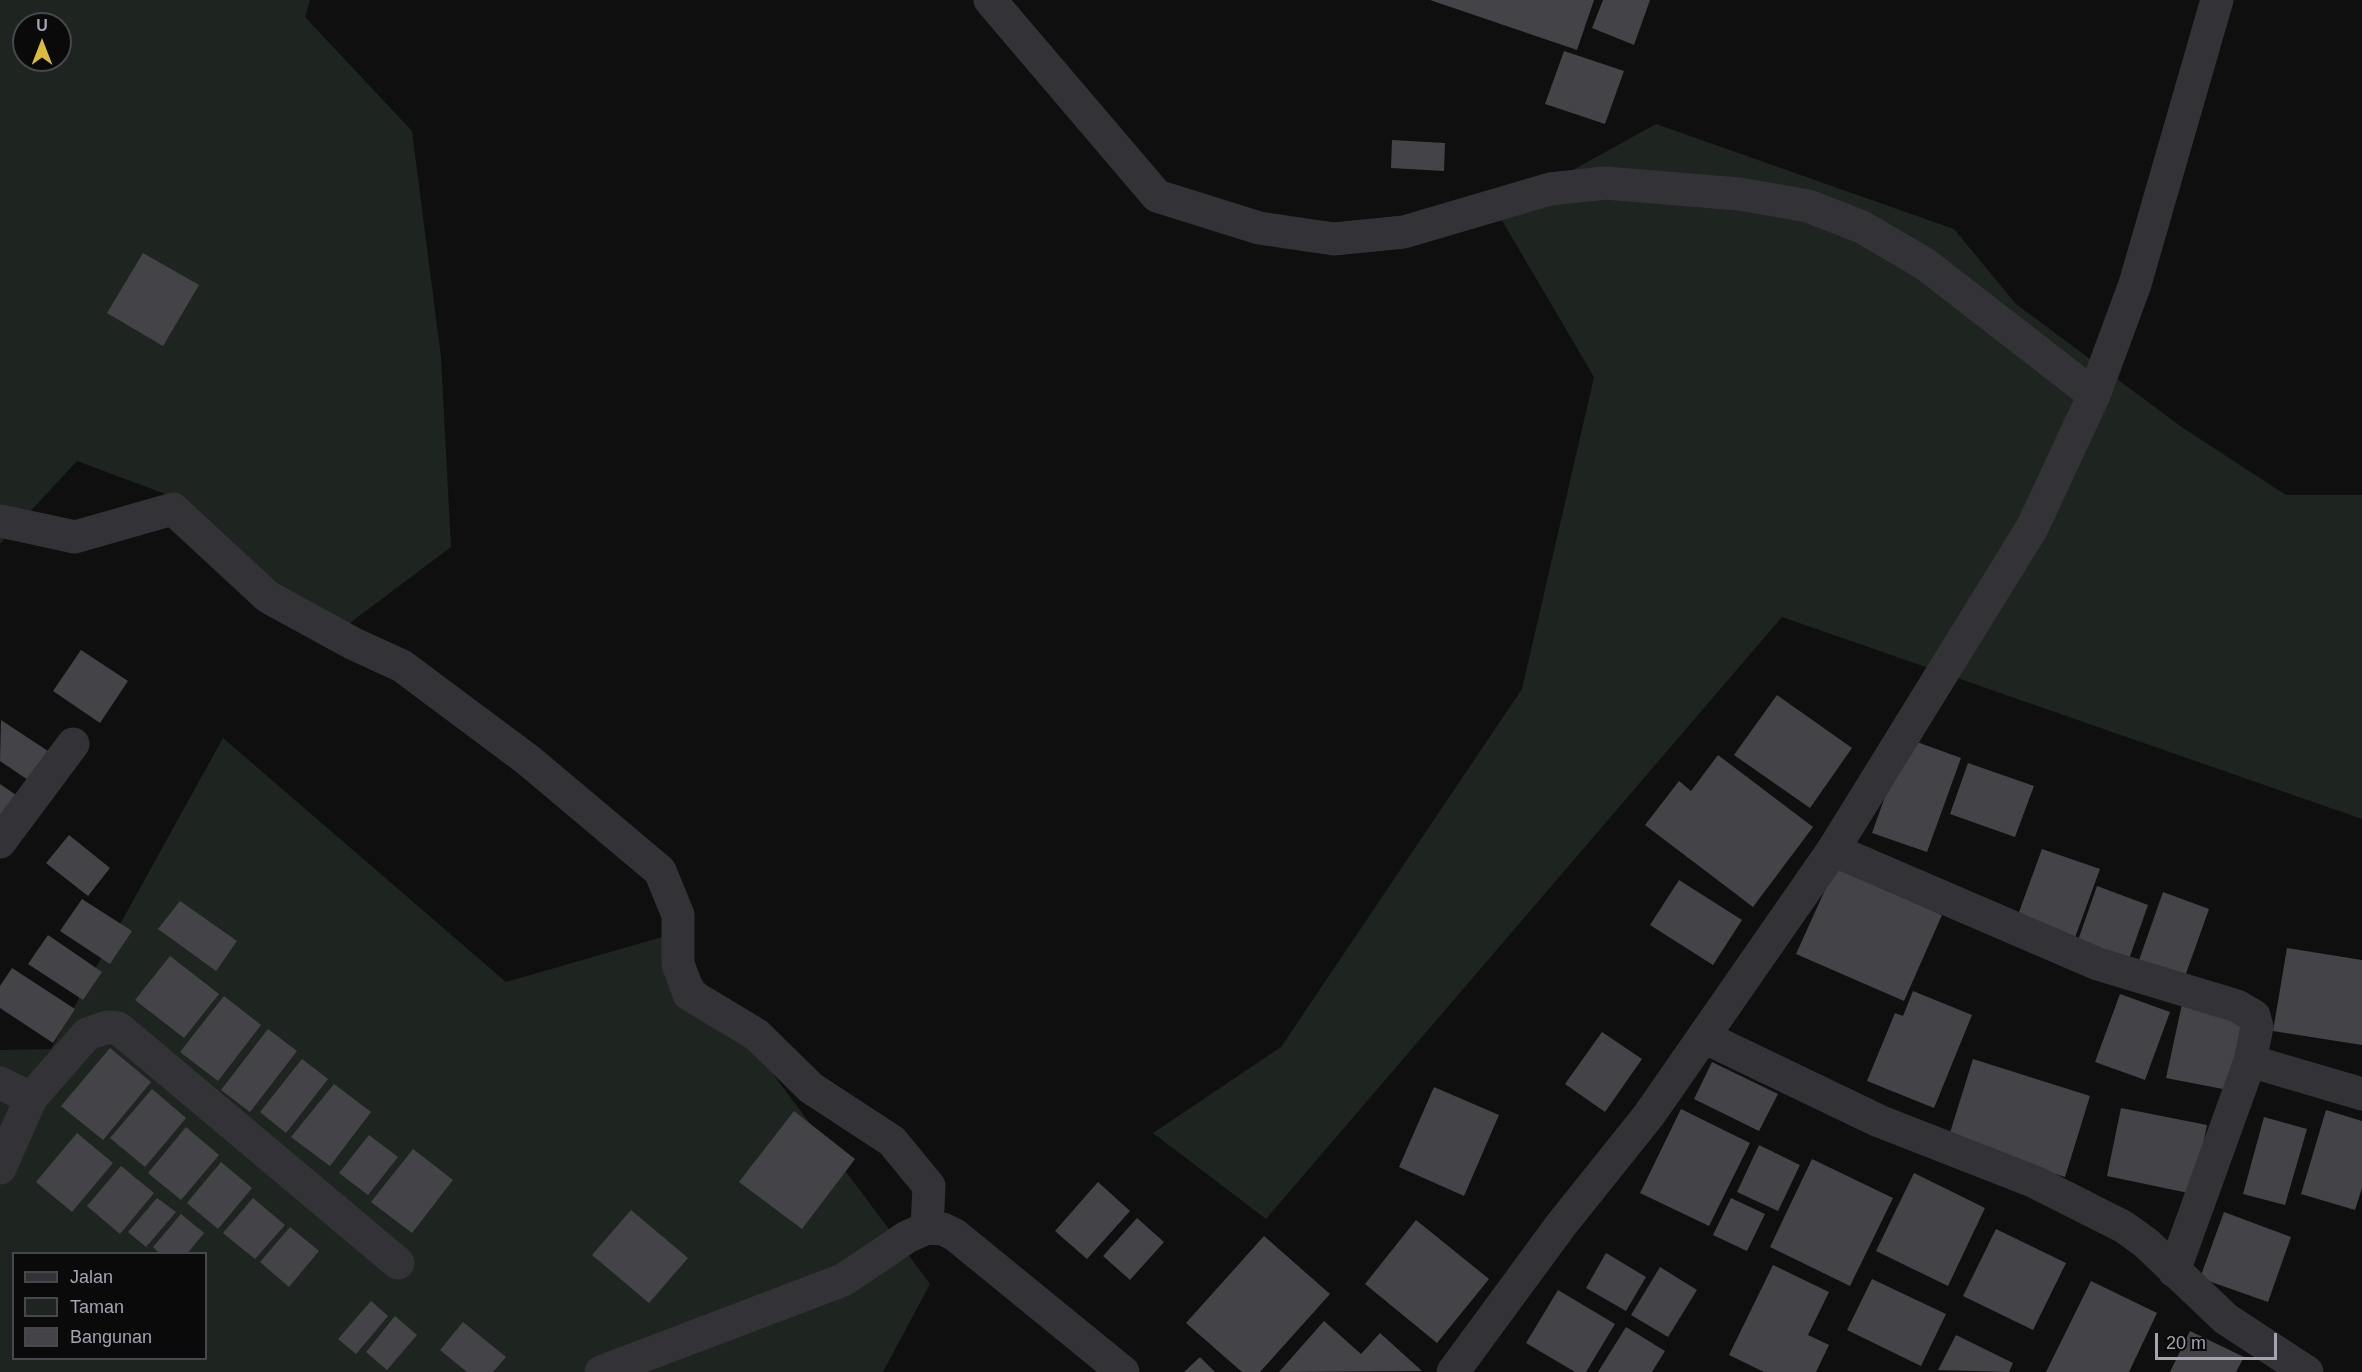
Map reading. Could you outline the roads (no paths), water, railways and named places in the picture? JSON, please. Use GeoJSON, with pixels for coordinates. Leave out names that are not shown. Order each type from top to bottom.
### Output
{"type":"FeatureCollection","features":[{"type":"Feature","properties":{"kind":"street"},"geometry":{"type":"LineString","coordinates":[[990,0],[1157,195],[1259,228],[1334,239],[1404,232],[1550,189],[1605,183],[1739,194],[1808,206],[1862,227],[1925,264],[2094,395]]}},
{"type":"Feature","properties":{"kind":"street"},"geometry":{"type":"LineString","coordinates":[[1453,1372],[1561,1224],[1649,1115],[1833,850],[2032,528],[2094,395],[2135,284],[2217,0]]}},
{"type":"Feature","properties":{"kind":"street"},"geometry":{"type":"LineString","coordinates":[[0,521],[75,537],[173,509],[268,597],[354,644],[402,666],[528,760],[660,871],[678,915],[678,964],[689,994],[757,1035],[811,1088],[892,1141],[929,1186],[927,1228]]}},
{"type":"Feature","properties":{"kind":"street"},"geometry":{"type":"LineString","coordinates":[[0,842],[73,744]]}},
{"type":"Feature","properties":{"kind":"street"},"geometry":{"type":"LineString","coordinates":[[1833,850],[2098,964],[2244,1009],[2254,1016],[2257,1027],[2250,1061],[2174,1271]]}},
{"type":"Feature","properties":{"kind":"street"},"geometry":{"type":"LineString","coordinates":[[0,1168],[31,1098],[87,1034],[108,1027],[118,1028],[398,1263]]}},
{"type":"Feature","properties":{"kind":"street"},"geometry":{"type":"LineString","coordinates":[[1704,1037],[1879,1120],[2035,1182],[2124,1227],[2146,1243],[2226,1319],[2307,1372]]}},
{"type":"Feature","properties":{"kind":"street"},"geometry":{"type":"LineString","coordinates":[[2250,1061],[2362,1094]]}},
{"type":"Feature","properties":{"kind":"street"},"geometry":{"type":"LineString","coordinates":[[0,1083],[31,1098]]}},
{"type":"Feature","properties":{"kind":"street"},"geometry":{"type":"LineString","coordinates":[[601,1372],[843,1280],[907,1237],[927,1228],[943,1229],[955,1235],[1123,1372]]}}]}
